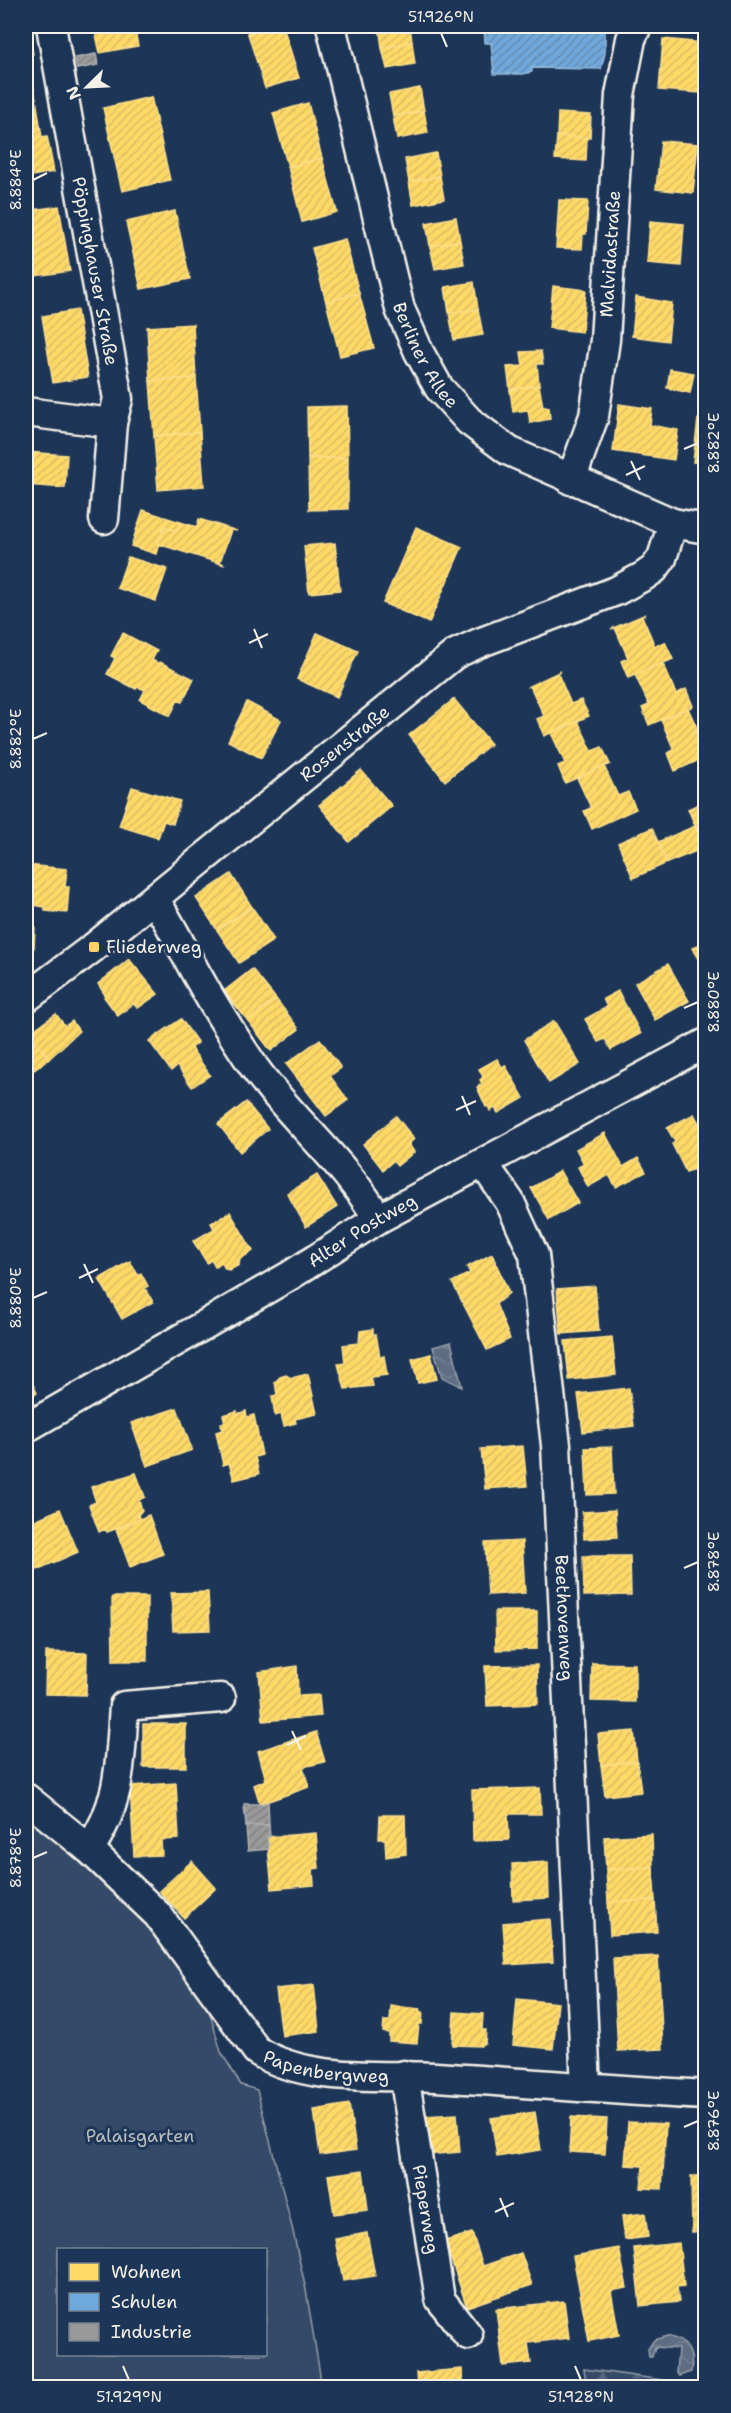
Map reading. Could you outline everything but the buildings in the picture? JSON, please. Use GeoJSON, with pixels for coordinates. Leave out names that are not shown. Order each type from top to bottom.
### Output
{"type":"FeatureCollection","features":[{"type":"Feature","properties":{"kind":"street","name":"Pöppinghauser Straße"},"geometry":{"type":"LineString","coordinates":[[51,26],[118,399],[112,423],[104,519]]}},
{"type":"Feature","properties":{"kind":"street","name":"Berliner Allee"},"geometry":{"type":"LineString","coordinates":[[331,26],[400,309],[419,352],[440,388],[469,421],[509,451],[673,523],[705,528]]}},
{"type":"Feature","properties":{"kind":"street","name":"Malvidastraße"},"geometry":{"type":"LineString","coordinates":[[571,480],[594,416],[604,340],[620,95],[631,39],[637,26]]}},
{"type":"Feature","properties":{"kind":"street"},"geometry":{"type":"LineString","coordinates":[[26,412],[112,423]]}},
{"type":"Feature","properties":{"kind":"street","name":"Rosenstraße"},"geometry":{"type":"LineString","coordinates":[[26,998],[154,899],[455,654],[616,591],[654,568],[662,558],[673,523]]}},
{"type":"Feature","properties":{"kind":"street"},"geometry":{"type":"LineString","coordinates":[[154,899],[202,984],[255,1068],[351,1180],[378,1219]]}},
{"type":"Feature","properties":{"kind":"street","name":"Alter Postweg"},"geometry":{"type":"LineString","coordinates":[[26,1428],[291,1275],[378,1219],[705,1042]]}},
{"type":"Feature","properties":{"kind":"street","name":"Beethovenweg"},"geometry":{"type":"LineString","coordinates":[[483,1163],[510,1202],[534,1256],[556,1445],[586,2088]]}},
{"type":"Feature","properties":{"kind":"street"},"geometry":{"type":"LineString","coordinates":[[89,1849],[103,1830],[119,1780],[123,1706],[221,1698]]}},
{"type":"Feature","properties":{"kind":"street","name":"Papenbergweg"},"geometry":{"type":"LineString","coordinates":[[26,1798],[89,1849],[158,1915],[257,2051],[297,2068],[336,2074],[404,2075],[705,2095]]}},
{"type":"Feature","properties":{"kind":"street","name":"Pieperweg"},"geometry":{"type":"LineString","coordinates":[[404,2075],[440,2299],[468,2335]]}},
{"type":"Feature","properties":{"kind":"green space","name":"Palaisgarten"},"geometry":{"type":"Polygon","coordinates":[[[26,1811],[43,1823],[143,1919],[207,2003],[221,2052],[241,2085],[257,2090],[306,2290],[322,2387],[26,2387],[26,1811]]]}},
{"type":"Feature","properties":{"kind":"green space"},"geometry":{"type":"Polygon","coordinates":[[[584,2369],[705,2386],[705,2387],[587,2387],[584,2369]]]}},
{"type":"Feature","properties":{"kind":"water"},"geometry":{"type":"Polygon","coordinates":[[[451,1342],[462,1387],[442,1377],[433,1347],[451,1342]]]}},
{"type":"Feature","properties":{"kind":"water"},"geometry":{"type":"Polygon","coordinates":[[[667,2336],[680,2341],[688,2348],[692,2365],[691,2372],[679,2376],[676,2372],[678,2349],[655,2347],[652,2357],[649,2357],[648,2349],[654,2340],[667,2336]]]}},
{"type":"Feature","properties":{"kind":"place","name":"Fliederweg"},"geometry":{"type":"Point","coordinates":[94,947]}}]}
